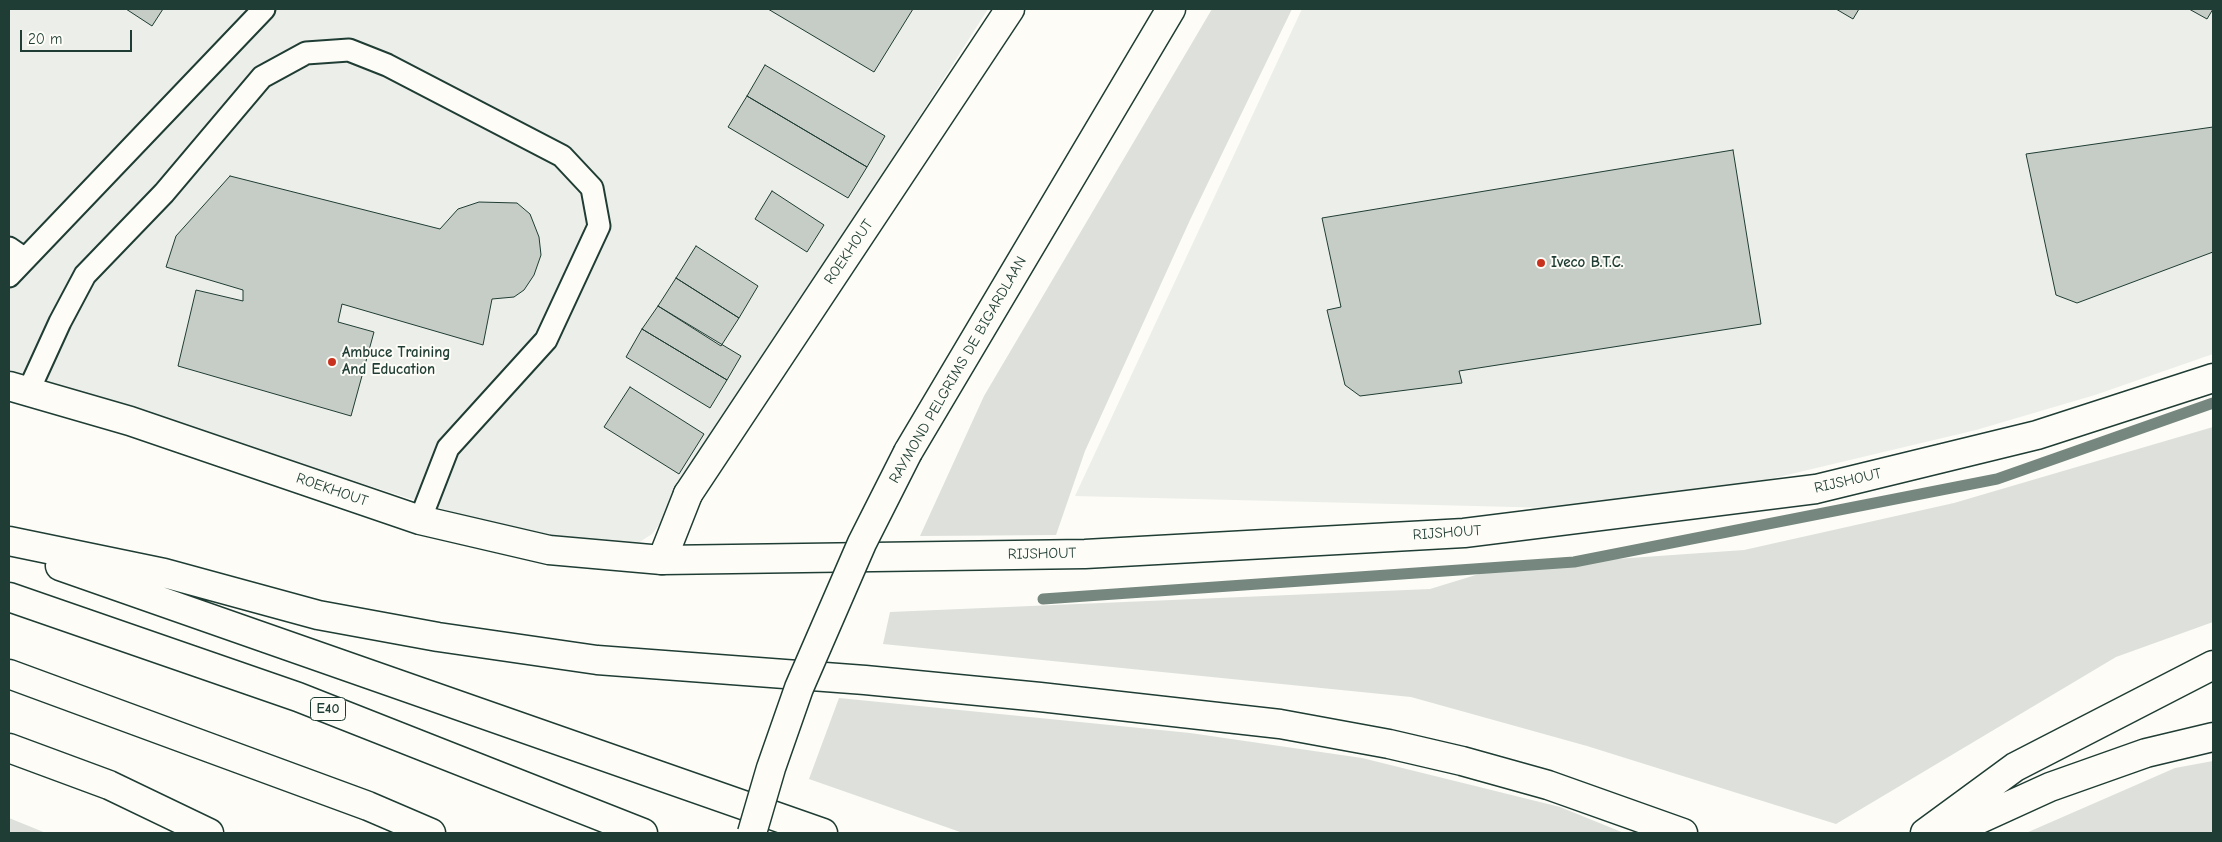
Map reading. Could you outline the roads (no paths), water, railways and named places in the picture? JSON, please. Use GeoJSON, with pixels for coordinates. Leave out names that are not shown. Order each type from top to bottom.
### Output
{"type":"FeatureCollection","features":[{"type":"Feature","properties":{"kind":"main road","name":"ROEKHOUT"},"geometry":{"type":"LineString","coordinates":[[18,389],[130,421],[420,520],[549,550],[662,560],[688,494],[1010,9]]}},
{"type":"Feature","properties":{"kind":"main road","name":"RAYMOND PELGRIMS DE BIGARDLAAN"},"geometry":{"type":"LineString","coordinates":[[752,833],[771,768],[799,688],[862,543],[908,452],[1171,9]]}},
{"type":"Feature","properties":{"kind":"main road","name":"RIJSHOUT"},"geometry":{"type":"LineString","coordinates":[[662,560],[1085,554],[1474,532],[1816,489],[2037,435],[2213,378]]}},
{"type":"Feature","properties":{"kind":"main road"},"geometry":{"type":"LineString","coordinates":[[9,541],[164,573],[318,614],[438,637],[598,660],[865,680],[1031,696],[1280,724],[1390,744],[1462,761],[1548,786],[1683,833]]}},
{"type":"Feature","properties":{"kind":"main road"},"geometry":{"type":"LineString","coordinates":[[9,549],[823,833]]}},
{"type":"Feature","properties":{"kind":"main road","name":"E40"},"geometry":{"type":"LineString","coordinates":[[9,596],[298,697],[643,833]]}},
{"type":"Feature","properties":{"kind":"main road"},"geometry":{"type":"LineString","coordinates":[[1925,833],[2015,767],[2213,665]]}},
{"type":"Feature","properties":{"kind":"main road"},"geometry":{"type":"LineString","coordinates":[[9,674],[368,806],[431,833]]}},
{"type":"Feature","properties":{"kind":"main road"},"geometry":{"type":"LineString","coordinates":[[1949,833],[2059,784],[2146,753],[2213,737]]}},
{"type":"Feature","properties":{"kind":"main road"},"geometry":{"type":"LineString","coordinates":[[9,748],[109,785],[209,833]]}},
{"type":"Feature","properties":{"kind":"lane"},"geometry":{"type":"LineString","coordinates":[[9,276],[17,254],[264,9]]}},
{"type":"Feature","properties":{"kind":"lane"},"geometry":{"type":"LineString","coordinates":[[18,389],[60,322],[85,274],[164,193],[262,77],[306,53],[349,50],[387,65],[562,156],[592,188],[600,226],[546,340],[448,448],[420,520]]}},
{"type":"Feature","properties":{"kind":"waterway"},"geometry":{"type":"LineString","coordinates":[[1043,599],[1574,562],[1997,479],[2213,403]]}},
{"type":"Feature","properties":{"kind":"place","name":"Iveco B.T.C."},"geometry":{"type":"Point","coordinates":[1541,263]}},
{"type":"Feature","properties":{"kind":"place","name":"Ambuce Training And Education"},"geometry":{"type":"Point","coordinates":[332,362]}}]}
